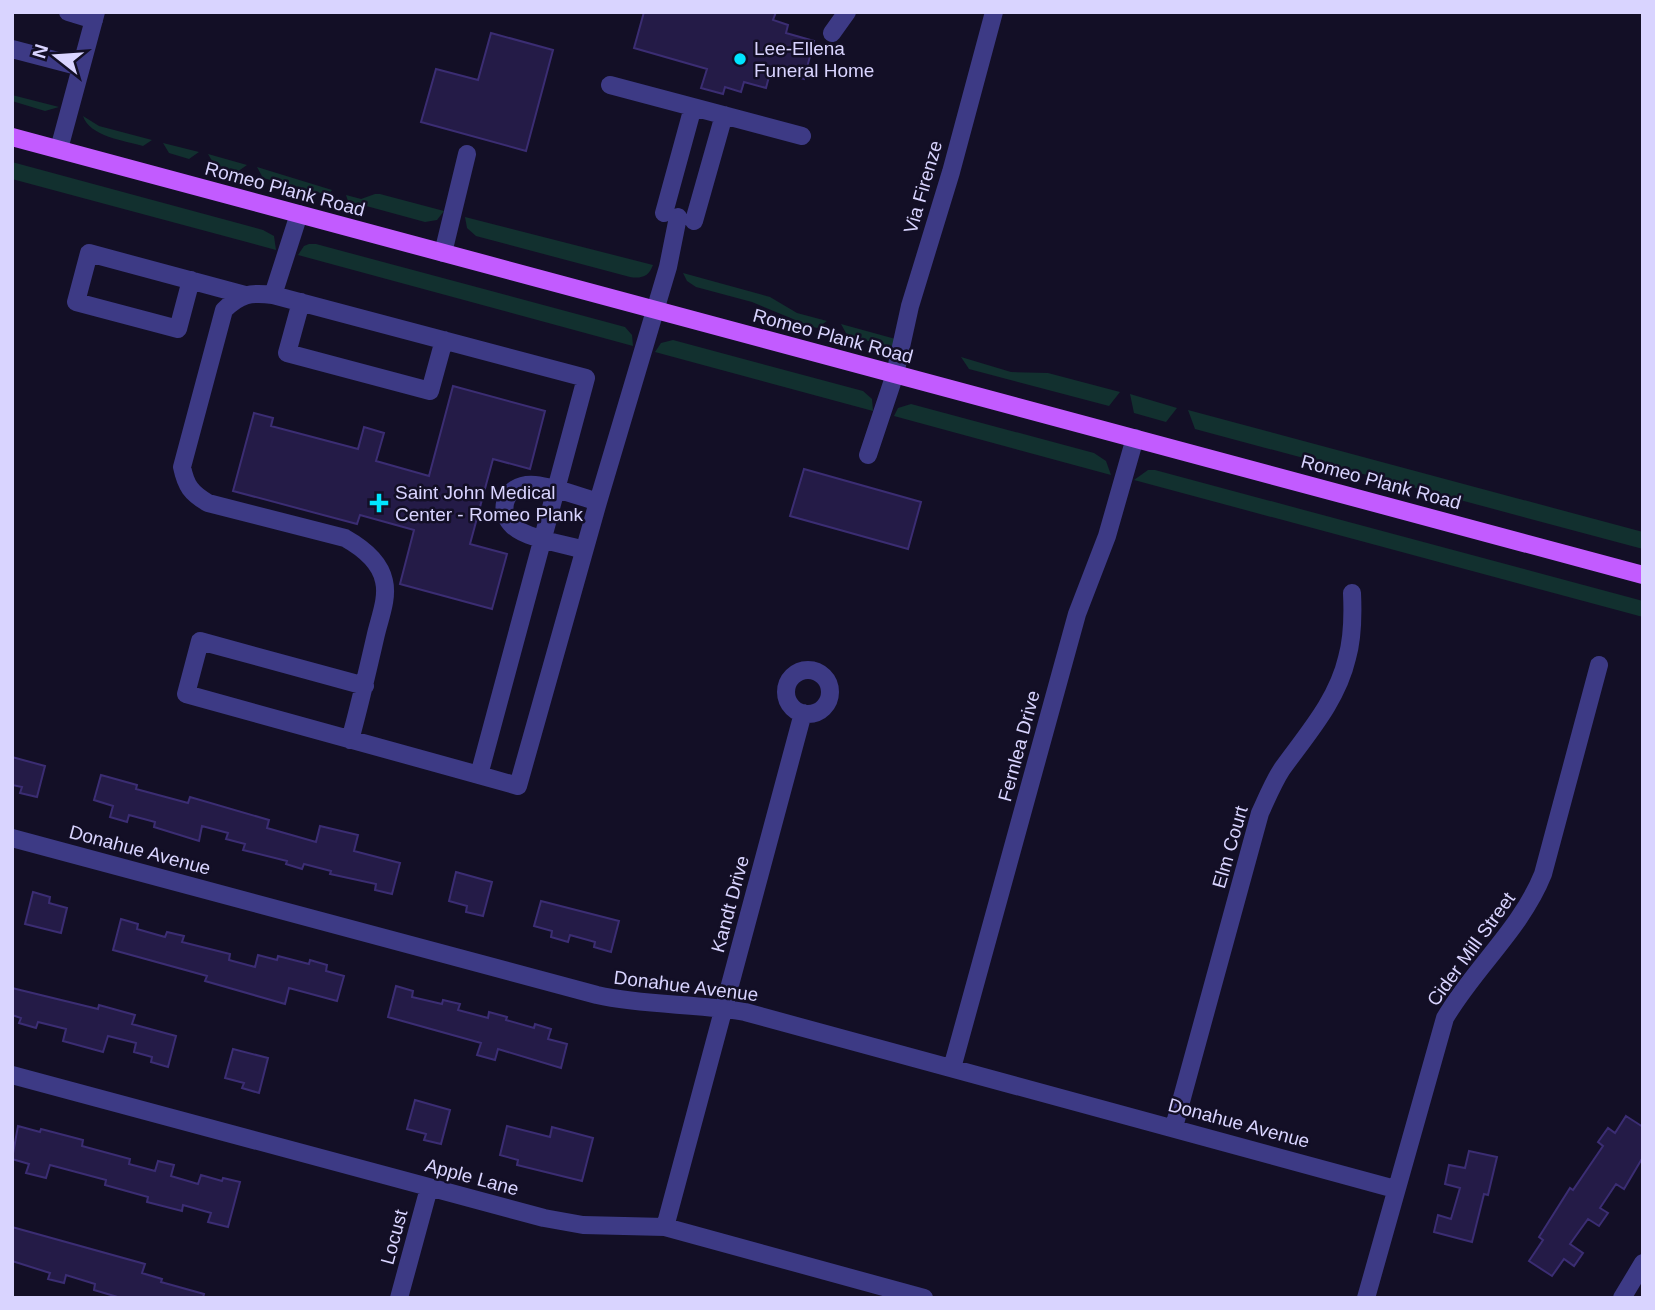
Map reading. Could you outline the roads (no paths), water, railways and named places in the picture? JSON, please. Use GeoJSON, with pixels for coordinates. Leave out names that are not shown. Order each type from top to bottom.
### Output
{"type":"FeatureCollection","features":[{"type":"Feature","properties":{"kind":"main road","name":"Romeo Plank Road"},"geometry":{"type":"LineString","coordinates":[[12,137],[1643,575]]}},
{"type":"Feature","properties":{"kind":"street"},"geometry":{"type":"LineString","coordinates":[[59,149],[95,16],[68,12]]}},
{"type":"Feature","properties":{"kind":"street"},"geometry":{"type":"LineString","coordinates":[[832,33],[847,12]]}},
{"type":"Feature","properties":{"kind":"street","name":"Via Firenze"},"geometry":{"type":"LineString","coordinates":[[868,455],[895,374],[910,306],[951,172],[994,12]]}},
{"type":"Feature","properties":{"kind":"street"},"geometry":{"type":"LineString","coordinates":[[12,49],[81,67]]}},
{"type":"Feature","properties":{"kind":"street"},"geometry":{"type":"LineString","coordinates":[[610,85],[802,136]]}},
{"type":"Feature","properties":{"kind":"street"},"geometry":{"type":"LineString","coordinates":[[365,686],[200,641],[186,694],[518,786],[584,550],[668,267],[679,217],[693,107]]}},
{"type":"Feature","properties":{"kind":"street"},"geometry":{"type":"LineString","coordinates":[[679,217],[724,115]]}},
{"type":"Feature","properties":{"kind":"street"},"geometry":{"type":"LineString","coordinates":[[443,253],[467,154]]}},
{"type":"Feature","properties":{"kind":"street"},"geometry":{"type":"LineString","coordinates":[[273,295],[299,214]]}},
{"type":"Feature","properties":{"kind":"street"},"geometry":{"type":"LineString","coordinates":[[191,280],[178,329],[76,302],[89,253],[191,280],[245,295]]}},
{"type":"Feature","properties":{"kind":"street"},"geometry":{"type":"LineString","coordinates":[[350,740],[385,597],[384,579],[375,562],[362,548],[345,538],[208,502],[193,495],[185,483],[182,467],[224,310],[236,298],[251,292],[301,302],[586,378],[479,775]]}},
{"type":"Feature","properties":{"kind":"street"},"geometry":{"type":"LineString","coordinates":[[301,302],[287,353],[430,391],[444,340]]}},
{"type":"Feature","properties":{"kind":"street","name":"Fernlea Drive"},"geometry":{"type":"LineString","coordinates":[[952,1068],[1077,614],[1107,537],[1135,438]]}},
{"type":"Feature","properties":{"kind":"street"},"geometry":{"type":"LineString","coordinates":[[584,550],[522,532],[511,524],[504,512],[504,502],[509,492],[521,486],[535,485],[598,502]]}},
{"type":"Feature","properties":{"kind":"street","name":"Elm Court"},"geometry":{"type":"LineString","coordinates":[[1174,1127],[1260,813],[1280,772],[1316,723],[1340,679],[1351,635],[1352,593]]}},
{"type":"Feature","properties":{"kind":"street","name":"Cider Mill Street"},"geometry":{"type":"LineString","coordinates":[[1366,1298],[1445,1018],[1466,984],[1524,913],[1539,884],[1599,665]]}},
{"type":"Feature","properties":{"kind":"street","name":"Kandt Drive"},"geometry":{"type":"LineString","coordinates":[[665,1227],[803,713]]}},
{"type":"Feature","properties":{"kind":"street","name":"Donahue Avenue"},"geometry":{"type":"LineString","coordinates":[[12,838],[597,995],[637,1003],[724,1008],[1174,1127],[1395,1189]]}},
{"type":"Feature","properties":{"kind":"street","name":"Apple Lane"},"geometry":{"type":"LineString","coordinates":[[12,1075],[564,1223],[665,1227],[924,1298]]}},
{"type":"Feature","properties":{"kind":"street","name":"Locust"},"geometry":{"type":"LineString","coordinates":[[399,1298],[429,1188]]}},
{"type":"Feature","properties":{"kind":"street"},"geometry":{"type":"LineString","coordinates":[[1622,1298],[1643,1263]]}},
{"type":"Feature","properties":{"kind":"place","name":"Lee-Ellena Funeral Home"},"geometry":{"type":"Point","coordinates":[740,59]}},
{"type":"Feature","properties":{"kind":"place","name":"Saint John Medical Center - Romeo Plank"},"geometry":{"type":"Point","coordinates":[379,503]}}]}
